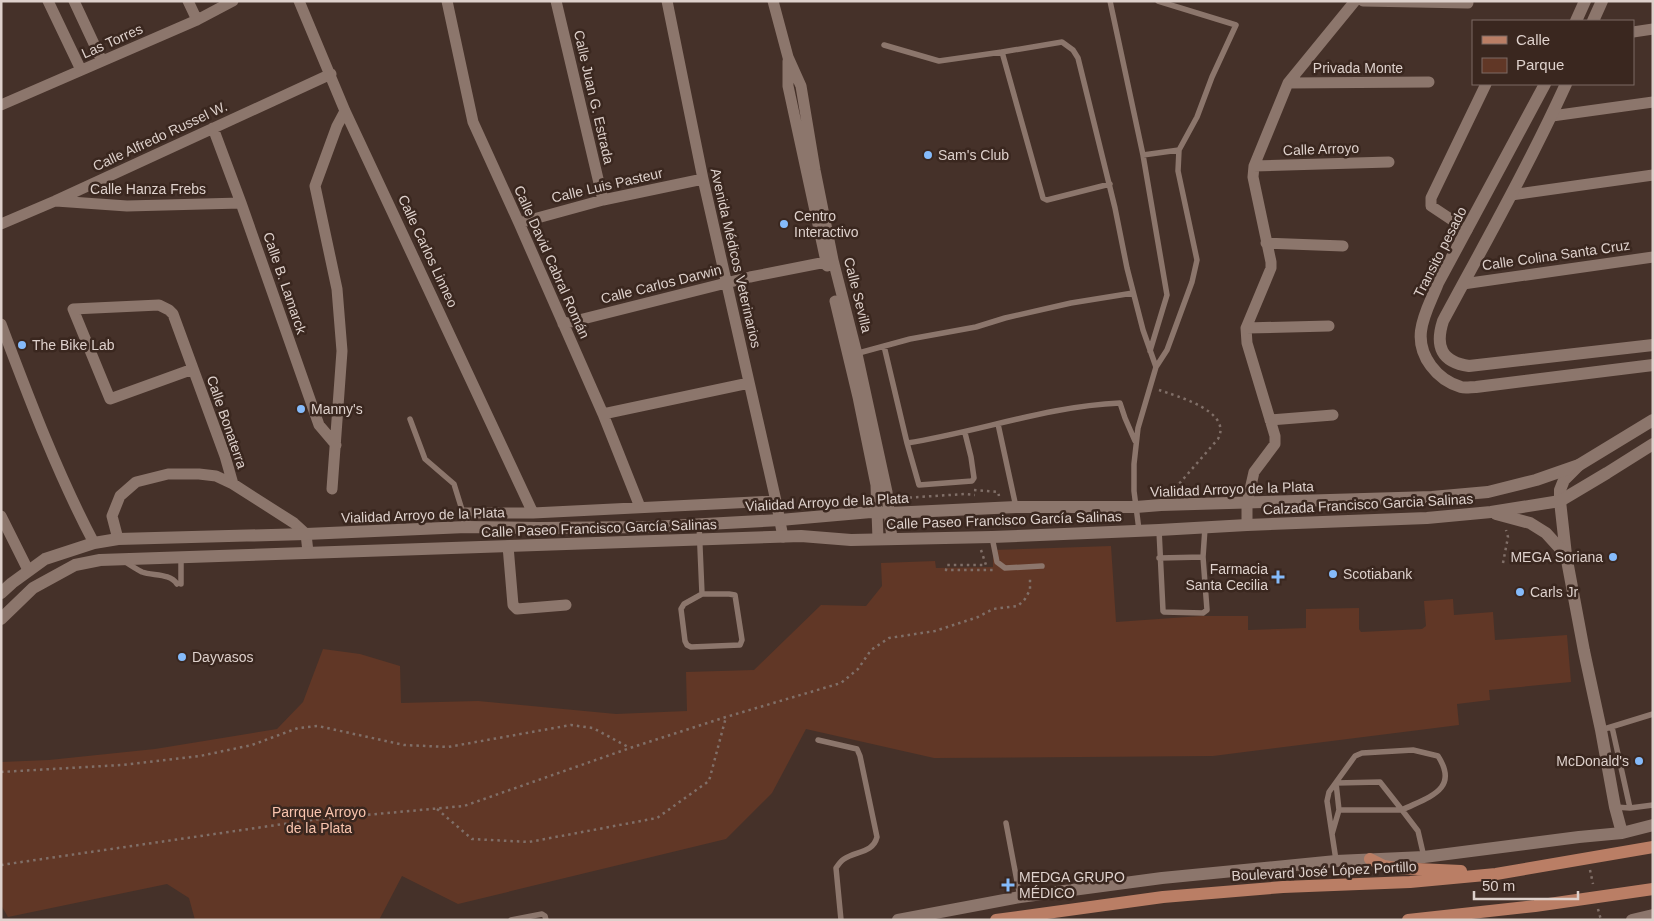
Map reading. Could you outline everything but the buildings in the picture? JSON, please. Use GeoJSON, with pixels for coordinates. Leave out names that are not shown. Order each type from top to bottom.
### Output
{"type":"FeatureCollection","features":[{"type":"Feature","properties":{"kind":"main road"},"geometry":{"type":"LineString","coordinates":[[1576,20],[1585,1]]}},
{"type":"Feature","properties":{"kind":"main road"},"geometry":{"type":"LineString","coordinates":[[1594,20],[1602,1]]}},
{"type":"Feature","properties":{"kind":"main road","name":"Transito pesado"},"geometry":{"type":"LineString","coordinates":[[1543,85],[1468,230],[1438,283],[1426,312],[1421,332],[1425,356],[1431,367],[1440,377],[1462,387],[1476,387],[1653,365]]}},
{"type":"Feature","properties":{"kind":"main road"},"geometry":{"type":"LineString","coordinates":[[1566,85],[1552,116],[1511,195],[1443,321],[1439,338],[1442,350],[1445,356],[1459,365],[1469,366],[1653,345]]}},
{"type":"Feature","properties":{"kind":"main road","name":"Vialidad Arroyo de la Plata"},"geometry":{"type":"LineString","coordinates":[[1,593],[28,570],[45,559],[94,543],[118,539],[466,527],[641,527],[780,520],[876,512],[1016,507],[1136,507],[1432,497],[1488,492],[1536,480],[1579,465],[1653,420]]}},
{"type":"Feature","properties":{"kind":"main road","name":"Calzada Francisco Garcia Salinas"},"geometry":{"type":"LineString","coordinates":[[1247,524],[1427,518],[1491,512],[1560,501],[1653,444]]}},
{"type":"Feature","properties":{"kind":"main road"},"geometry":{"type":"LineString","coordinates":[[1579,465],[1564,480],[1560,490],[1566,555],[1584,651],[1607,729],[1615,808],[1622,833]]}},
{"type":"Feature","properties":{"kind":"main road"},"geometry":{"type":"LineString","coordinates":[[1491,512],[1530,523],[1546,532],[1566,555]]}},
{"type":"Feature","properties":{"kind":"main road","name":"Calle Paseo Francisco García Salinas"},"geometry":{"type":"LineString","coordinates":[[1,619],[33,588],[75,565],[100,560],[801,536],[851,540],[992,537],[1205,528],[1247,524]]}},
{"type":"Feature","properties":{"kind":"main road"},"geometry":{"type":"LineString","coordinates":[[898,920],[1020,897],[1162,878],[1336,861],[1424,857],[1622,833],[1653,825]]}},
{"type":"Feature","properties":{"kind":"main road","name":"Boulevard José López Portillo"},"geometry":{"type":"LineString","coordinates":[[996,920],[1163,897],[1284,887],[1410,882],[1496,874],[1653,847]]}},
{"type":"Feature","properties":{"kind":"main road"},"geometry":{"type":"LineString","coordinates":[[1370,859],[1384,866],[1396,868],[1496,874]]}},
{"type":"Feature","properties":{"kind":"main road"},"geometry":{"type":"LineString","coordinates":[[1408,920],[1535,906],[1653,889]]}},
{"type":"Feature","properties":{"kind":"main road"},"geometry":{"type":"LineString","coordinates":[[1632,920],[1653,916]]}},
{"type":"Feature","properties":{"kind":"street"},"geometry":{"type":"LineString","coordinates":[[48,1],[81,70]]}},
{"type":"Feature","properties":{"kind":"street"},"geometry":{"type":"LineString","coordinates":[[74,1],[102,61]]}},
{"type":"Feature","properties":{"kind":"street"},"geometry":{"type":"LineString","coordinates":[[188,1],[196,20]]}},
{"type":"Feature","properties":{"kind":"street","name":"Las Torres"},"geometry":{"type":"LineString","coordinates":[[1,106],[196,20],[233,1]]}},
{"type":"Feature","properties":{"kind":"street","name":"Calle Carlos Linneo"},"geometry":{"type":"LineString","coordinates":[[299,1],[345,111],[533,512]]}},
{"type":"Feature","properties":{"kind":"street","name":"Calle David Cabral Román"},"geometry":{"type":"LineString","coordinates":[[448,1],[473,122],[603,414],[640,507]]}},
{"type":"Feature","properties":{"kind":"street","name":"Calle Juan G. Estrada"},"geometry":{"type":"LineString","coordinates":[[556,1],[603,200]]}},
{"type":"Feature","properties":{"kind":"street","name":"Avenida Médicos Veterinarios"},"geometry":{"type":"LineString","coordinates":[[667,1],[703,178],[783,537]]}},
{"type":"Feature","properties":{"kind":"street","name":"Calle Sevilla"},"geometry":{"type":"LineString","coordinates":[[773,1],[788,57],[788,86],[852,355],[887,492],[892,539]]}},
{"type":"Feature","properties":{"kind":"street"},"geometry":{"type":"LineString","coordinates":[[1247,524],[1247,503],[1254,472],[1275,444],[1275,436],[1247,343],[1246,328],[1271,268],[1253,177],[1254,166],[1288,83],[1355,1]]}},
{"type":"Feature","properties":{"kind":"street"},"geometry":{"type":"LineString","coordinates":[[1363,1],[1468,3]]}},
{"type":"Feature","properties":{"kind":"street"},"geometry":{"type":"LineString","coordinates":[[1634,32],[1653,29]]}},
{"type":"Feature","properties":{"kind":"street","name":"Calle Alfredo Russel W."},"geometry":{"type":"LineString","coordinates":[[1,224],[331,74]]}},
{"type":"Feature","properties":{"kind":"street","name":"Privada Monte"},"geometry":{"type":"LineString","coordinates":[[1288,83],[1429,82]]}},
{"type":"Feature","properties":{"kind":"street"},"geometry":{"type":"LineString","coordinates":[[1468,230],[1431,206],[1431,198],[1486,85]]}},
{"type":"Feature","properties":{"kind":"street"},"geometry":{"type":"LineString","coordinates":[[1552,116],[1653,102]]}},
{"type":"Feature","properties":{"kind":"street"},"geometry":{"type":"LineString","coordinates":[[332,489],[342,351],[338,289],[315,186],[337,126],[345,111]]}},
{"type":"Feature","properties":{"kind":"street","name":"Calle B. Lamarck"},"geometry":{"type":"LineString","coordinates":[[213,128],[242,203],[319,426],[336,445]]}},
{"type":"Feature","properties":{"kind":"street","name":"Calle Arroyo"},"geometry":{"type":"LineString","coordinates":[[1254,166],[1389,162]]}},
{"type":"Feature","properties":{"kind":"street"},"geometry":{"type":"LineString","coordinates":[[1511,195],[1653,175]]}},
{"type":"Feature","properties":{"kind":"street","name":"Calle Luis Pasteur"},"geometry":{"type":"LineString","coordinates":[[519,223],[603,200],[703,178]]}},
{"type":"Feature","properties":{"kind":"street","name":"Calle Hanza Frebs"},"geometry":{"type":"LineString","coordinates":[[55,201],[127,206],[242,203]]}},
{"type":"Feature","properties":{"kind":"street"},"geometry":{"type":"LineString","coordinates":[[1266,243],[1343,246]]}},
{"type":"Feature","properties":{"kind":"street","name":"Calle Colina Santa Cruz"},"geometry":{"type":"LineString","coordinates":[[1463,284],[1653,257]]}},
{"type":"Feature","properties":{"kind":"street","name":"Calle Carlos Darwin"},"geometry":{"type":"LineString","coordinates":[[563,324],[750,277],[830,261]]}},
{"type":"Feature","properties":{"kind":"street","name":"Calle Bonaterra"},"geometry":{"type":"LineString","coordinates":[[193,369],[110,399],[73,309],[159,305],[173,314],[225,456],[233,484]]}},
{"type":"Feature","properties":{"kind":"street"},"geometry":{"type":"LineString","coordinates":[[1,324],[39,425],[77,511],[94,543]]}},
{"type":"Feature","properties":{"kind":"street"},"geometry":{"type":"LineString","coordinates":[[1246,328],[1329,326]]}},
{"type":"Feature","properties":{"kind":"street","name":"Calle Sevilla"},"geometry":{"type":"LineString","coordinates":[[852,355],[876,485],[878,539]]}},
{"type":"Feature","properties":{"kind":"street"},"geometry":{"type":"LineString","coordinates":[[603,414],[749,383]]}},
{"type":"Feature","properties":{"kind":"street"},"geometry":{"type":"LineString","coordinates":[[1270,420],[1333,414]]}},
{"type":"Feature","properties":{"kind":"street","name":"Calle Bonaterra"},"geometry":{"type":"LineString","coordinates":[[118,539],[112,516],[120,496],[136,482],[168,474],[216,476],[233,484],[294,523],[306,534]]}},
{"type":"Feature","properties":{"kind":"street"},"geometry":{"type":"LineString","coordinates":[[466,527],[463,512],[533,512],[664,507],[776,500]]}},
{"type":"Feature","properties":{"kind":"street"},"geometry":{"type":"LineString","coordinates":[[1,516],[28,570]]}},
{"type":"Feature","properties":{"kind":"street"},"geometry":{"type":"LineString","coordinates":[[306,534],[308,552]]}},
{"type":"Feature","properties":{"kind":"street"},"geometry":{"type":"LineString","coordinates":[[508,546],[514,607],[517,609],[566,605]]}},
{"type":"Feature","properties":{"kind":"lane"},"geometry":{"type":"LineString","coordinates":[[1110,1],[1144,155],[1167,295],[1150,351]]}},
{"type":"Feature","properties":{"kind":"lane"},"geometry":{"type":"LineString","coordinates":[[1139,530],[1134,464],[1135,441],[1156,367],[1167,350],[1192,282],[1197,260],[1178,171],[1179,150],[1197,117],[1212,77],[1236,25],[1158,1]]}},
{"type":"Feature","properties":{"kind":"lane"},"geometry":{"type":"LineString","coordinates":[[884,45],[939,61],[1062,42],[1073,50],[1078,58],[1110,184],[1133,293],[1156,367]]}},
{"type":"Feature","properties":{"kind":"lane"},"geometry":{"type":"LineString","coordinates":[[1002,52],[1043,198],[1047,200],[1072,195],[1110,184]]}},
{"type":"Feature","properties":{"kind":"lane"},"geometry":{"type":"LineString","coordinates":[[1144,155],[1179,150]]}},
{"type":"Feature","properties":{"kind":"lane"},"geometry":{"type":"LineString","coordinates":[[852,355],[910,339],[976,327],[1005,318],[1066,304],[1133,293]]}},
{"type":"Feature","properties":{"kind":"lane"},"geometry":{"type":"LineString","coordinates":[[884,346],[919,485],[972,481],[974,478],[971,457],[965,433]]}},
{"type":"Feature","properties":{"kind":"lane"},"geometry":{"type":"LineString","coordinates":[[907,443],[965,433],[1028,416],[1090,405],[1120,403],[1135,441]]}},
{"type":"Feature","properties":{"kind":"lane"},"geometry":{"type":"LineString","coordinates":[[410,419],[425,458],[454,484],[463,512]]}},
{"type":"Feature","properties":{"kind":"lane"},"geometry":{"type":"LineString","coordinates":[[998,424],[1016,507]]}},
{"type":"Feature","properties":{"kind":"lane"},"geometry":{"type":"LineString","coordinates":[[699,524],[702,594]]}},
{"type":"Feature","properties":{"kind":"lane"},"geometry":{"type":"LineString","coordinates":[[1158,530],[1163,611],[1203,613],[1207,610],[1204,557],[1205,528]]}},
{"type":"Feature","properties":{"kind":"lane"},"geometry":{"type":"LineString","coordinates":[[992,537],[997,562],[1005,568],[1042,566]]}},
{"type":"Feature","properties":{"kind":"lane"},"geometry":{"type":"LineString","coordinates":[[1159,558],[1204,557]]}},
{"type":"Feature","properties":{"kind":"lane"},"geometry":{"type":"LineString","coordinates":[[120,559],[144,573],[169,577],[179,584],[181,558]]}},
{"type":"Feature","properties":{"kind":"lane"},"geometry":{"type":"LineString","coordinates":[[702,594],[735,595],[742,640],[740,644],[691,647],[687,645],[680,609],[684,604],[702,594]]}},
{"type":"Feature","properties":{"kind":"lane"},"geometry":{"type":"LineString","coordinates":[[1630,808],[1607,729],[1653,714]]}},
{"type":"Feature","properties":{"kind":"lane"},"geometry":{"type":"LineString","coordinates":[[818,740],[857,749],[877,837],[876,843],[871,848],[842,860],[836,868],[841,920]]}},
{"type":"Feature","properties":{"kind":"lane"},"geometry":{"type":"LineString","coordinates":[[1336,861],[1327,801],[1329,792],[1355,756],[1362,752],[1413,750],[1438,756],[1444,765],[1445,782],[1439,791],[1402,810],[1339,810]]}},
{"type":"Feature","properties":{"kind":"lane"},"geometry":{"type":"LineString","coordinates":[[1336,783],[1380,782],[1418,831],[1424,857]]}},
{"type":"Feature","properties":{"kind":"lane"},"geometry":{"type":"LineString","coordinates":[[1332,834],[1339,810],[1336,783]]}},
{"type":"Feature","properties":{"kind":"lane"},"geometry":{"type":"LineString","coordinates":[[1615,808],[1653,805]]}},
{"type":"Feature","properties":{"kind":"lane"},"geometry":{"type":"LineString","coordinates":[[1006,823],[1020,897]]}},
{"type":"Feature","properties":{"kind":"lane"},"geometry":{"type":"LineString","coordinates":[[512,920],[542,914],[546,920]]}},
{"type":"Feature","properties":{"kind":"path"},"geometry":{"type":"LineString","coordinates":[[1150,386],[1209,411],[1216,417],[1220,432],[1218,439],[1161,505]]}},
{"type":"Feature","properties":{"kind":"path"},"geometry":{"type":"LineString","coordinates":[[1503,563],[1508,537],[1506,530]]}},
{"type":"Feature","properties":{"kind":"path"},"geometry":{"type":"LineString","coordinates":[[1,865],[311,820],[464,806],[630,748],[841,683],[858,669],[871,650],[889,638],[935,631],[978,617],[993,608],[1018,606],[1030,590],[1030,567]]}},
{"type":"Feature","properties":{"kind":"path"},"geometry":{"type":"LineString","coordinates":[[437,809],[472,839],[529,842],[657,818],[709,780],[726,717]]}},
{"type":"Feature","properties":{"kind":"path"},"geometry":{"type":"LineString","coordinates":[[1,772],[122,765],[200,756],[252,745],[298,728],[318,726],[404,745],[448,747],[571,725],[593,728],[630,748]]}},
{"type":"Feature","properties":{"kind":"path"},"geometry":{"type":"LineString","coordinates":[[1588,862],[1594,891]]}},
{"type":"Feature","properties":{"kind":"path"},"geometry":{"type":"LineString","coordinates":[[1596,900],[1601,920]]}},
{"type":"Feature","properties":{"kind":"green space","name":"Parrque Arroyo de la Plata"},"geometry":{"type":"Polygon","coordinates":[[[1111,546],[1116,622],[1201,616],[1248,616],[1248,630],[1306,628],[1306,609],[1359,608],[1359,629],[1361,632],[1422,629],[1426,626],[1424,601],[1453,599],[1454,615],[1493,612],[1495,640],[1567,635],[1571,682],[1489,690],[1490,700],[1457,704],[1459,725],[1213,756],[934,758],[806,729],[772,793],[726,839],[458,904],[402,876],[379,920],[195,920],[189,898],[167,884],[8,917],[1,905],[1,762],[49,760],[155,749],[277,729],[303,702],[323,649],[360,654],[400,666],[401,703],[478,701],[616,714],[687,711],[686,672],[754,670],[821,605],[866,606],[882,586],[881,563],[935,561],[936,568],[993,567],[993,550],[1111,546]]]}},
{"type":"Feature","properties":{"kind":"place","name":"Sam's Club"},"geometry":{"type":"Point","coordinates":[928,155]}},
{"type":"Feature","properties":{"kind":"place","name":"Centro Interactivo"},"geometry":{"type":"Point","coordinates":[784,224]}},
{"type":"Feature","properties":{"kind":"place","name":"The Bike Lab"},"geometry":{"type":"Point","coordinates":[22,345]}},
{"type":"Feature","properties":{"kind":"place","name":"Manny's"},"geometry":{"type":"Point","coordinates":[301,409]}},
{"type":"Feature","properties":{"kind":"place","name":"MEGA Soriana"},"geometry":{"type":"Point","coordinates":[1613,557]}},
{"type":"Feature","properties":{"kind":"place","name":"Scotiabank"},"geometry":{"type":"Point","coordinates":[1333,574]}},
{"type":"Feature","properties":{"kind":"place","name":"Farmacia Santa Cecilia"},"geometry":{"type":"Point","coordinates":[1278,577]}},
{"type":"Feature","properties":{"kind":"place","name":"Carls Jr"},"geometry":{"type":"Point","coordinates":[1520,592]}},
{"type":"Feature","properties":{"kind":"place","name":"Dayvasos"},"geometry":{"type":"Point","coordinates":[182,657]}},
{"type":"Feature","properties":{"kind":"place","name":"McDonald's"},"geometry":{"type":"Point","coordinates":[1639,761]}},
{"type":"Feature","properties":{"kind":"place","name":"MEDGA GRUPO MÉDICO"},"geometry":{"type":"Point","coordinates":[1008,885]}}]}
